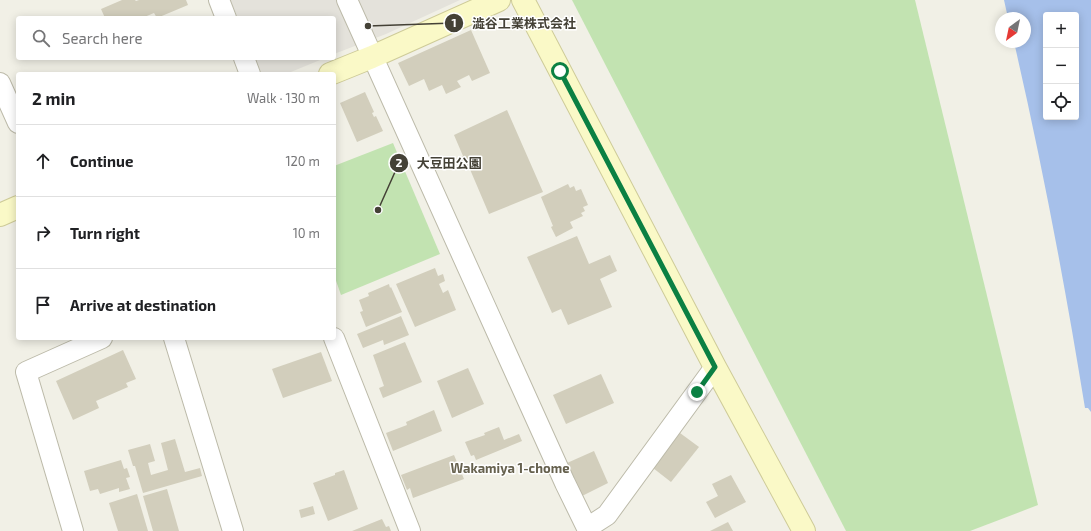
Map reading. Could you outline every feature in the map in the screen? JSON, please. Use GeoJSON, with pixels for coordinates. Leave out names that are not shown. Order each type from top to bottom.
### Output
{"type":"FeatureCollection","features":[{"type":"Feature","properties":{"kind":"street"},"geometry":{"type":"LineString","coordinates":[[218,0],[225,16]]}},
{"type":"Feature","properties":{"kind":"street"},"geometry":{"type":"LineString","coordinates":[[347,0],[562,476],[583,529],[607,515],[715,367]]}},
{"type":"Feature","properties":{"kind":"street"},"geometry":{"type":"LineString","coordinates":[[335,72],[499,0]]}},
{"type":"Feature","properties":{"kind":"street"},"geometry":{"type":"LineString","coordinates":[[523,0],[715,367],[804,531]]}},
{"type":"Feature","properties":{"kind":"street"},"geometry":{"type":"LineString","coordinates":[[245,60],[249,72]]}},
{"type":"Feature","properties":{"kind":"street"},"geometry":{"type":"LineString","coordinates":[[0,83],[16,119]]}},
{"type":"Feature","properties":{"kind":"street"},"geometry":{"type":"LineString","coordinates":[[0,215],[16,208]]}},
{"type":"Feature","properties":{"kind":"street"},"geometry":{"type":"LineString","coordinates":[[73,531],[26,372],[98,340]]}},
{"type":"Feature","properties":{"kind":"street"},"geometry":{"type":"LineString","coordinates":[[175,340],[233,531]]}},
{"type":"Feature","properties":{"kind":"street"},"geometry":{"type":"LineString","coordinates":[[335,340],[410,531]]}},
{"type":"Feature","properties":{"kind":"shaded area"},"geometry":{"type":"Polygon","coordinates":[[[230,0],[460,0],[386,34],[336,53],[336,16],[237,16],[230,0]]]}},
{"type":"Feature","properties":{"kind":"shaded area"},"geometry":{"type":"Polygon","coordinates":[[[256,60],[320,60],[291,72],[261,72],[256,60]]]}},
{"type":"Feature","properties":{"kind":"green space"},"geometry":{"type":"Polygon","coordinates":[[[572,0],[915,0],[1038,505],[970,531],[846,531],[572,0]]]}},
{"type":"Feature","properties":{"kind":"green space"},"geometry":{"type":"Polygon","coordinates":[[[393,143],[440,254],[341,295],[336,281],[336,165],[393,143]]]}},
{"type":"Feature","properties":{"kind":"water"},"geometry":{"type":"Polygon","coordinates":[[[1004,0],[1091,0],[1091,412],[1088,408],[1085,408],[1034,133],[1015,48],[1031,48],[1031,12],[1007,12],[1004,0]]]}},
{"type":"Feature","properties":{"kind":"building"},"geometry":{"type":"Polygon","coordinates":[[[122,0],[186,0],[188,5],[162,16],[156,16],[154,13],[147,16],[104,16],[101,9],[122,0]]]}},
{"type":"Feature","properties":{"kind":"building"},"geometry":{"type":"Polygon","coordinates":[[[471,30],[490,73],[472,81],[469,75],[457,81],[461,87],[446,94],[442,85],[429,91],[424,79],[409,86],[398,63],[471,30]]]}},
{"type":"Feature","properties":{"kind":"building"},"geometry":{"type":"Polygon","coordinates":[[[365,92],[374,112],[372,113],[374,117],[376,116],[383,131],[357,142],[340,103],[365,92]]]}},
{"type":"Feature","properties":{"kind":"building"},"geometry":{"type":"Polygon","coordinates":[[[507,110],[543,192],[489,214],[469,167],[463,170],[459,158],[463,156],[454,135],[507,110]]]}},
{"type":"Feature","properties":{"kind":"building"},"geometry":{"type":"Polygon","coordinates":[[[568,184],[570,188],[574,186],[576,191],[581,189],[588,205],[583,207],[585,211],[581,213],[583,216],[570,222],[573,228],[556,237],[541,197],[568,184]]]}},
{"type":"Feature","properties":{"kind":"building"},"geometry":{"type":"Polygon","coordinates":[[[577,236],[589,264],[610,255],[617,271],[600,279],[612,307],[568,325],[561,309],[552,313],[527,257],[577,236]]]}},
{"type":"Feature","properties":{"kind":"building"},"geometry":{"type":"Polygon","coordinates":[[[435,268],[438,276],[443,274],[445,281],[439,284],[443,293],[448,290],[456,310],[415,327],[396,284],[435,268]]]}},
{"type":"Feature","properties":{"kind":"building"},"geometry":{"type":"Polygon","coordinates":[[[389,284],[402,312],[366,327],[360,312],[363,311],[359,300],[369,296],[368,293],[389,284]]]}},
{"type":"Feature","properties":{"kind":"building"},"geometry":{"type":"Polygon","coordinates":[[[401,316],[409,335],[384,345],[383,340],[363,348],[357,334],[401,316]]]}},
{"type":"Feature","properties":{"kind":"building"},"geometry":{"type":"Polygon","coordinates":[[[405,342],[422,382],[383,398],[379,388],[384,386],[373,355],[405,342]]]}},
{"type":"Feature","properties":{"kind":"building"},"geometry":{"type":"Polygon","coordinates":[[[123,350],[136,379],[126,383],[128,387],[96,401],[99,408],[73,420],[56,381],[123,350]]]}},
{"type":"Feature","properties":{"kind":"building"},"geometry":{"type":"Polygon","coordinates":[[[321,352],[332,381],[283,398],[272,369],[321,352]]]}},
{"type":"Feature","properties":{"kind":"building"},"geometry":{"type":"Polygon","coordinates":[[[468,368],[484,404],[452,418],[437,381],[468,368]]]}},
{"type":"Feature","properties":{"kind":"building"},"geometry":{"type":"Polygon","coordinates":[[[601,374],[614,403],[566,424],[553,395],[601,374]]]}},
{"type":"Feature","properties":{"kind":"building"},"geometry":{"type":"Polygon","coordinates":[[[434,410],[442,431],[393,451],[386,433],[407,425],[406,422],[434,410]]]}},
{"type":"Feature","properties":{"kind":"building"},"geometry":{"type":"Polygon","coordinates":[[[499,427],[504,440],[519,434],[522,441],[476,460],[474,455],[471,456],[465,442],[485,435],[484,433],[499,427]]]}},
{"type":"Feature","properties":{"kind":"building"},"geometry":{"type":"Polygon","coordinates":[[[680,433],[699,447],[671,482],[653,468],[680,433]]]}},
{"type":"Feature","properties":{"kind":"building"},"geometry":{"type":"Polygon","coordinates":[[[175,439],[185,472],[200,468],[202,476],[143,493],[135,466],[133,466],[128,450],[150,444],[155,461],[148,463],[151,475],[168,470],[161,443],[175,439]]]}},
{"type":"Feature","properties":{"kind":"building"},"geometry":{"type":"Polygon","coordinates":[[[594,451],[608,483],[582,496],[567,463],[594,451]]]}},
{"type":"Feature","properties":{"kind":"building"},"geometry":{"type":"Polygon","coordinates":[[[454,455],[464,479],[413,498],[410,488],[407,490],[401,475],[454,455]]]}},
{"type":"Feature","properties":{"kind":"building"},"geometry":{"type":"Polygon","coordinates":[[[121,460],[124,469],[127,468],[130,477],[126,478],[130,489],[119,492],[119,488],[100,494],[98,489],[90,491],[84,471],[121,460]]]}},
{"type":"Feature","properties":{"kind":"building"},"geometry":{"type":"Polygon","coordinates":[[[344,470],[358,509],[328,521],[313,483],[344,470]]]}},
{"type":"Feature","properties":{"kind":"building"},"geometry":{"type":"Polygon","coordinates":[[[731,475],[746,502],[715,518],[706,502],[718,496],[712,484],[731,475]]]}},
{"type":"Feature","properties":{"kind":"building"},"geometry":{"type":"Polygon","coordinates":[[[167,489],[179,531],[153,531],[143,496],[167,489]]]}},
{"type":"Feature","properties":{"kind":"building"},"geometry":{"type":"Polygon","coordinates":[[[137,494],[148,531],[118,531],[109,503],[137,494]]]}},
{"type":"Feature","properties":{"kind":"building"},"geometry":{"type":"Polygon","coordinates":[[[313,506],[315,514],[301,518],[299,510],[313,506]]]}},
{"type":"Feature","properties":{"kind":"building"},"geometry":{"type":"Polygon","coordinates":[[[382,519],[386,527],[389,526],[391,531],[352,531],[382,519]]]}},
{"type":"Feature","properties":{"kind":"building"},"geometry":{"type":"Polygon","coordinates":[[[728,522],[733,531],[710,531],[728,522]]]}},
{"type":"Feature","properties":{"kind":"place","name":"澁谷工業株式会社"},"geometry":{"type":"Point","coordinates":[368,26]}},
{"type":"Feature","properties":{"kind":"place","name":"大豆田公園"},"geometry":{"type":"Point","coordinates":[378,210]}},
{"type":"Feature","properties":{"kind":"district","name":"Wakamiya 1-chome"},"geometry":{"type":"Point","coordinates":[510,468]}},
{"type":"Feature","properties":{"kind":"route"},"geometry":{"type":"LineString","coordinates":[[560,71],[715,367],[697,392]]}}]}
